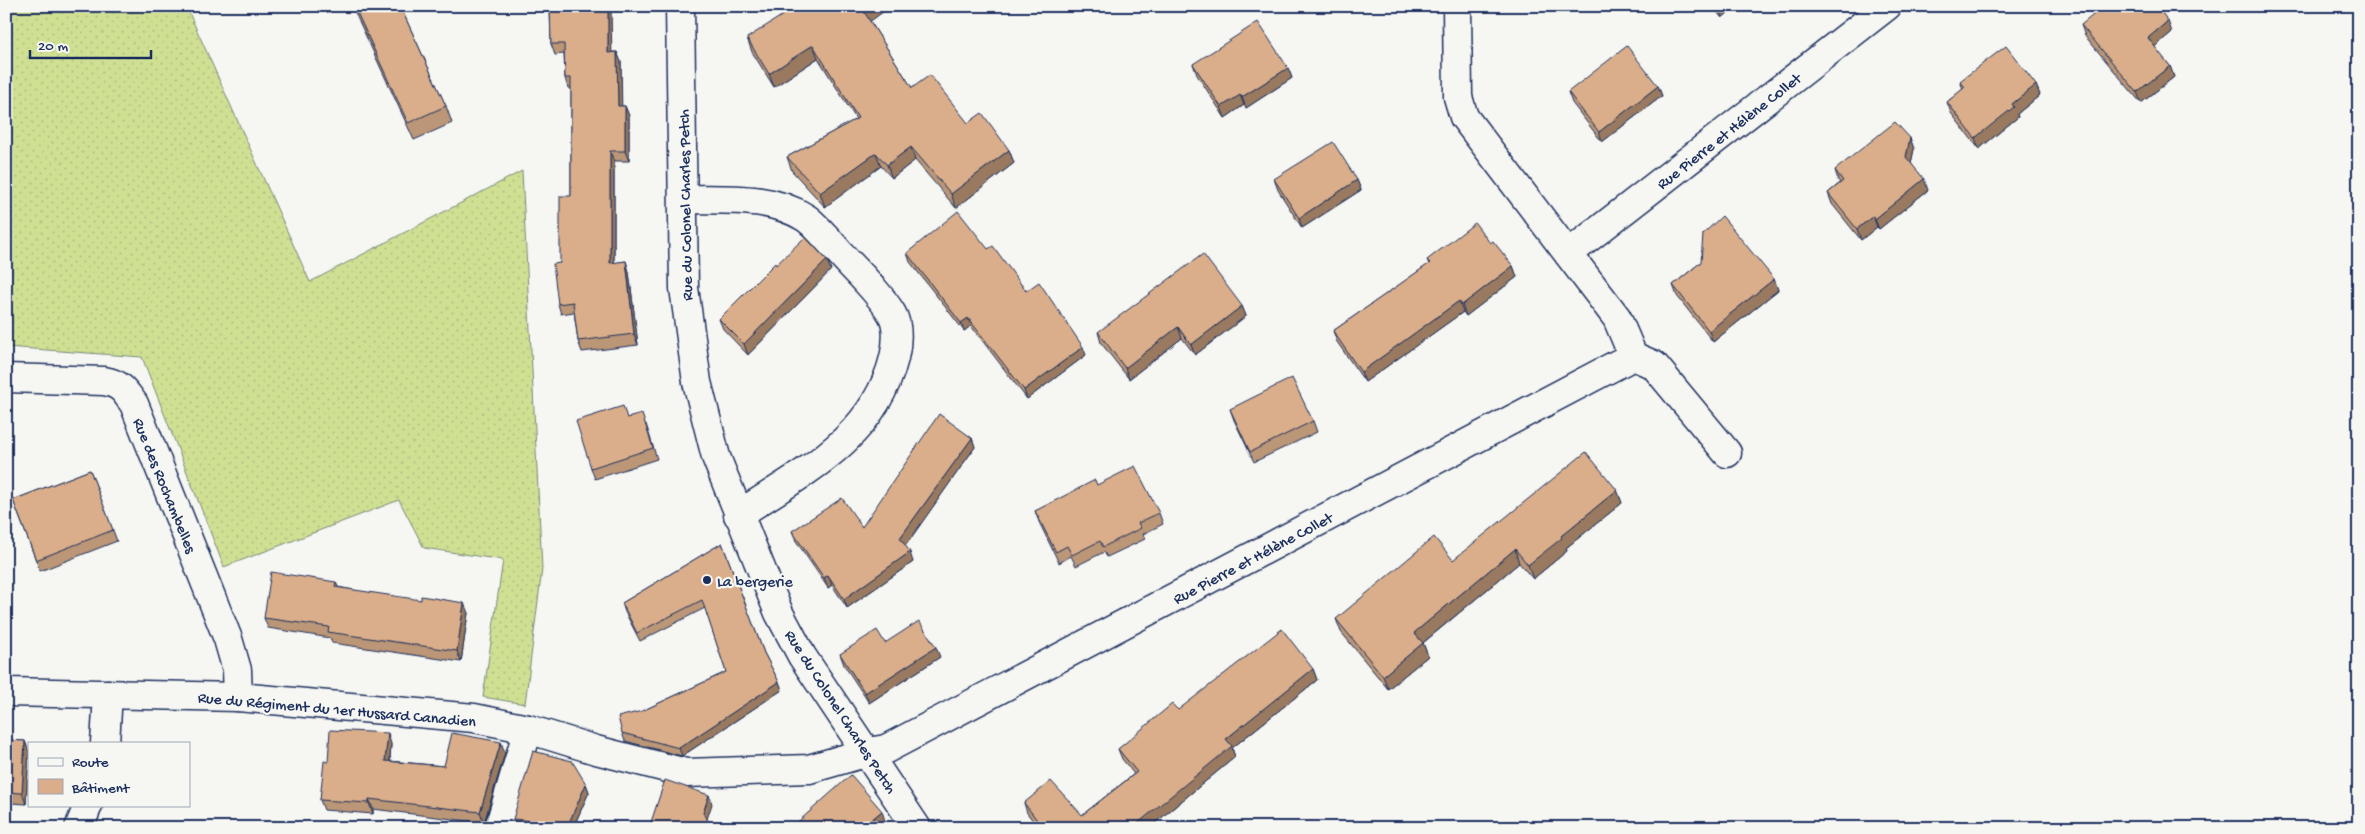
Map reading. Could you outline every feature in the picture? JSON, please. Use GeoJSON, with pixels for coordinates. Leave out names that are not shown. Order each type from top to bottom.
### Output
{"type":"FeatureCollection","features":[{"type":"Feature","properties":{"kind":"street","name":"Rue du Colonel Charles Petch"},"geometry":{"type":"LineString","coordinates":[[680,6],[684,288],[697,382],[716,457],[779,613],[802,656],[868,752],[917,828]]}},
{"type":"Feature","properties":{"kind":"street"},"geometry":{"type":"LineString","coordinates":[[1457,6],[1458,97],[1464,117],[1617,318],[1633,356],[1654,365],[1727,453]]}},
{"type":"Feature","properties":{"kind":"street","name":"Rue Pierre et Hélène Collet"},"geometry":{"type":"LineString","coordinates":[[1568,254],[1887,6]]}},
{"type":"Feature","properties":{"kind":"street"},"geometry":{"type":"LineString","coordinates":[[684,199],[744,200],[777,206],[806,219],[854,268],[893,315],[898,343],[891,372],[875,405],[855,432],[822,460],[738,515]]}},
{"type":"Feature","properties":{"kind":"street","name":"Rue Pierre et Hélène Collet"},"geometry":{"type":"LineString","coordinates":[[868,752],[886,749],[1633,356]]}},
{"type":"Feature","properties":{"kind":"street","name":"Rue des Rochambelles"},"geometry":{"type":"LineString","coordinates":[[6,378],[104,381],[117,384],[126,392],[134,404],[228,638],[237,670],[238,697]]}},
{"type":"Feature","properties":{"kind":"street","name":"Rue du Régiment du 1er Hussard Canadien"},"geometry":{"type":"LineString","coordinates":[[6,692],[238,697],[474,718],[528,729],[596,750],[686,773],[809,769],[868,752]]}},
{"type":"Feature","properties":{"kind":"street"},"geometry":{"type":"LineString","coordinates":[[105,742],[108,694]]}},
{"type":"Feature","properties":{"kind":"street"},"geometry":{"type":"LineString","coordinates":[[499,828],[528,729]]}},
{"type":"Feature","properties":{"kind":"street"},"geometry":{"type":"LineString","coordinates":[[80,828],[88,806]]}},
{"type":"Feature","properties":{"kind":"green space"},"geometry":{"type":"Polygon","coordinates":[[[6,6],[186,6],[310,282],[522,171],[542,569],[525,704],[483,697],[503,560],[424,548],[399,500],[224,567],[142,357],[6,347],[6,6]]]}},
{"type":"Feature","properties":{"kind":"building"},"geometry":{"type":"Polygon","coordinates":[[[354,6],[400,6],[446,106],[408,123],[354,6]]]}},
{"type":"Feature","properties":{"kind":"building"},"geometry":{"type":"Polygon","coordinates":[[[550,6],[608,6],[608,53],[617,52],[618,106],[625,106],[625,151],[610,151],[610,263],[626,261],[634,334],[578,341],[573,302],[558,304],[553,264],[560,263],[560,196],[571,196],[571,78],[565,78],[564,44],[551,44],[550,6]]]}},
{"type":"Feature","properties":{"kind":"building"},"geometry":{"type":"Polygon","coordinates":[[[797,6],[868,6],[863,10],[912,88],[930,75],[968,123],[982,113],[1009,150],[951,194],[911,147],[887,165],[876,153],[820,193],[787,157],[858,118],[813,45],[769,74],[747,38],[797,6]]]}},
{"type":"Feature","properties":{"kind":"building"},"geometry":{"type":"Polygon","coordinates":[[[2104,6],[2157,6],[2168,21],[2148,38],[2170,66],[2137,92],[2081,25],[2104,6]]]}},
{"type":"Feature","properties":{"kind":"building"},"geometry":{"type":"Polygon","coordinates":[[[1258,22],[1288,68],[1242,97],[1240,95],[1221,107],[1193,64],[1258,22]]]}},
{"type":"Feature","properties":{"kind":"building"},"geometry":{"type":"Polygon","coordinates":[[[1627,46],[1658,86],[1599,132],[1568,92],[1627,46]]]}},
{"type":"Feature","properties":{"kind":"building"},"geometry":{"type":"Polygon","coordinates":[[[2006,46],[2036,85],[2012,104],[2014,107],[1975,138],[1947,102],[1965,87],[1960,81],[2006,46]]]}},
{"type":"Feature","properties":{"kind":"building"},"geometry":{"type":"Polygon","coordinates":[[[1895,122],[1910,138],[1906,157],[1924,179],[1875,219],[1873,216],[1857,229],[1828,193],[1843,181],[1835,170],[1895,122]]]}},
{"type":"Feature","properties":{"kind":"building"},"geometry":{"type":"Polygon","coordinates":[[[1333,142],[1357,180],[1299,218],[1274,179],[1333,142]]]}},
{"type":"Feature","properties":{"kind":"building"},"geometry":{"type":"Polygon","coordinates":[[[958,211],[988,249],[993,246],[1026,291],[1039,282],[1083,347],[1024,390],[968,318],[961,323],[907,253],[958,211]]]}},
{"type":"Feature","properties":{"kind":"building"},"geometry":{"type":"Polygon","coordinates":[[[1722,216],[1774,279],[1709,331],[1673,285],[1701,262],[1703,234],[1722,216]]]}},
{"type":"Feature","properties":{"kind":"building"},"geometry":{"type":"Polygon","coordinates":[[[1475,223],[1490,243],[1493,241],[1513,266],[1462,305],[1459,301],[1361,372],[1333,331],[1430,263],[1427,260],[1475,223]]]}},
{"type":"Feature","properties":{"kind":"building"},"geometry":{"type":"Polygon","coordinates":[[[805,237],[827,260],[744,344],[719,319],[775,263],[776,265],[805,237]]]}},
{"type":"Feature","properties":{"kind":"building"},"geometry":{"type":"Polygon","coordinates":[[[1203,254],[1242,306],[1191,345],[1178,327],[1125,368],[1098,332],[1203,254]]]}},
{"type":"Feature","properties":{"kind":"building"},"geometry":{"type":"Polygon","coordinates":[[[1292,378],[1313,421],[1250,452],[1230,409],[1292,378]]]}},
{"type":"Feature","properties":{"kind":"building"},"geometry":{"type":"Polygon","coordinates":[[[623,406],[627,418],[642,414],[653,448],[591,468],[576,421],[623,406]]]}},
{"type":"Feature","properties":{"kind":"building"},"geometry":{"type":"Polygon","coordinates":[[[939,414],[972,438],[900,538],[910,552],[844,599],[828,575],[824,578],[792,531],[842,498],[862,527],[939,414]]]}},
{"type":"Feature","properties":{"kind":"building"},"geometry":{"type":"Polygon","coordinates":[[[1586,452],[1617,490],[1528,565],[1515,549],[1414,633],[1423,643],[1383,676],[1336,619],[1434,537],[1453,560],[1586,452]]]}},
{"type":"Feature","properties":{"kind":"building"},"geometry":{"type":"Polygon","coordinates":[[[1135,466],[1159,513],[1138,523],[1141,528],[1103,547],[1100,541],[1072,555],[1067,546],[1056,552],[1035,511],[1095,480],[1097,485],[1135,466]]]}},
{"type":"Feature","properties":{"kind":"building"},"geometry":{"type":"Polygon","coordinates":[[[90,470],[113,530],[36,560],[13,500],[90,470]]]}},
{"type":"Feature","properties":{"kind":"building"},"geometry":{"type":"Polygon","coordinates":[[[722,543],[764,653],[779,682],[679,748],[622,733],[618,717],[642,711],[726,672],[702,600],[637,633],[622,603],[722,543]]]}},
{"type":"Feature","properties":{"kind":"building"},"geometry":{"type":"Polygon","coordinates":[[[271,572],[336,582],[335,587],[421,600],[421,596],[464,603],[457,651],[328,632],[329,627],[264,618],[271,572]]]}},
{"type":"Feature","properties":{"kind":"building"},"geometry":{"type":"Polygon","coordinates":[[[919,621],[936,647],[865,693],[840,654],[877,630],[885,643],[919,621]]]}},
{"type":"Feature","properties":{"kind":"building"},"geometry":{"type":"Polygon","coordinates":[[[1282,629],[1313,669],[1226,739],[1232,746],[1132,828],[1027,828],[1037,820],[1024,803],[1051,781],[1082,815],[1137,772],[1118,749],[1172,704],[1178,710],[1282,629]]]}},
{"type":"Feature","properties":{"kind":"building"},"geometry":{"type":"Polygon","coordinates":[[[330,730],[388,733],[385,761],[444,766],[452,733],[501,742],[480,812],[369,799],[369,803],[320,800],[324,761],[328,762],[330,730]]]}},
{"type":"Feature","properties":{"kind":"building"},"geometry":{"type":"Polygon","coordinates":[[[6,740],[25,741],[22,793],[6,792],[6,740]]]}},
{"type":"Feature","properties":{"kind":"building"},"geometry":{"type":"Polygon","coordinates":[[[533,751],[572,761],[586,784],[568,825],[513,819],[533,751]]]}},
{"type":"Feature","properties":{"kind":"building"},"geometry":{"type":"Polygon","coordinates":[[[851,775],[882,811],[861,828],[791,828],[851,775]]]}},
{"type":"Feature","properties":{"kind":"building"},"geometry":{"type":"Polygon","coordinates":[[[665,780],[709,795],[703,813],[713,828],[649,828],[665,780]]]}},
{"type":"Feature","properties":{"kind":"place","name":"La bergerie"},"geometry":{"type":"Point","coordinates":[707,580]}}]}
